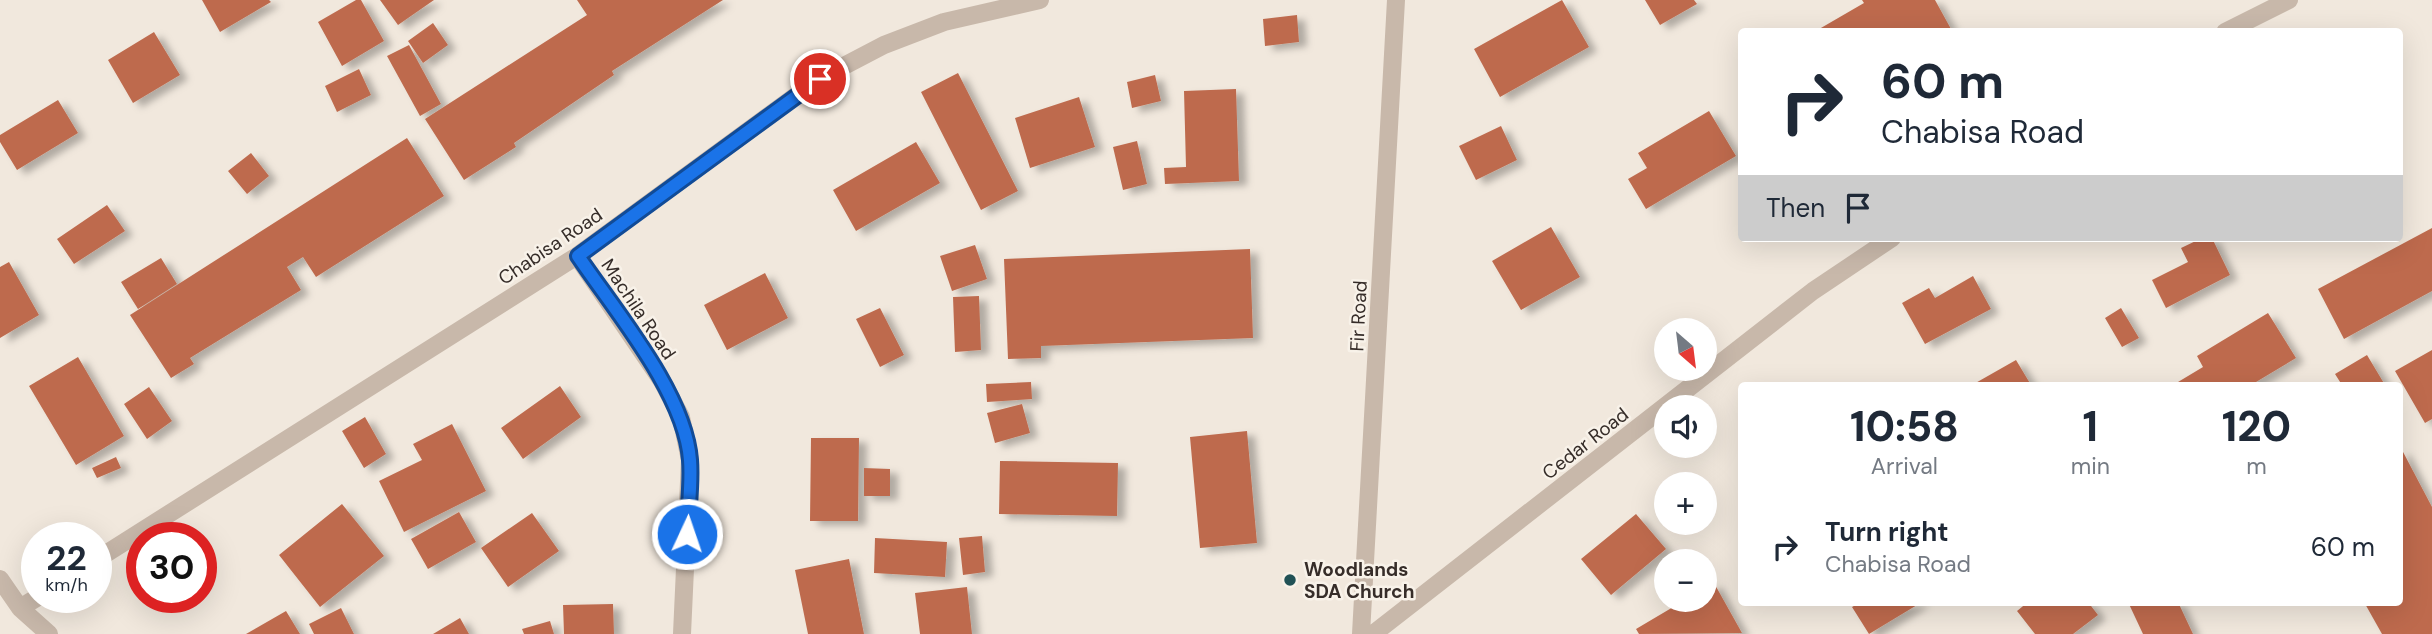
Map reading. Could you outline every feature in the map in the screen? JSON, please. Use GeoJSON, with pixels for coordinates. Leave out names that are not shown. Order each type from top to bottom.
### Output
{"type":"FeatureCollection","features":[{"type":"Feature","properties":{"kind":"street","name":"Chabisa Road"},"geometry":{"type":"LineString","coordinates":[[112,550],[578,256],[820,79],[884,45],[944,22],[1040,0]]}},
{"type":"Feature","properties":{"kind":"street","name":"Fir Road"},"geometry":{"type":"LineString","coordinates":[[1361,634],[1396,0]]}},
{"type":"Feature","properties":{"kind":"street"},"geometry":{"type":"LineString","coordinates":[[2233,28],[2289,0]]}},
{"type":"Feature","properties":{"kind":"street","name":"Cedar Road"},"geometry":{"type":"LineString","coordinates":[[1373,634],[1813,291],[1886,242]]}},
{"type":"Feature","properties":{"kind":"street","name":"Machila Road"},"geometry":{"type":"LineString","coordinates":[[578,256],[662,382],[681,417],[690,460],[682,634]]}},
{"type":"Feature","properties":{"kind":"street"},"geometry":{"type":"LineString","coordinates":[[0,579],[20,608],[48,634]]}},
{"type":"Feature","properties":{"kind":"building"},"geometry":{"type":"Polygon","coordinates":[[[202,0],[269,0],[271,2],[220,32],[202,0]]]}},
{"type":"Feature","properties":{"kind":"building"},"geometry":{"type":"Polygon","coordinates":[[[356,0],[361,0],[384,41],[342,66],[318,22],[356,0]]]}},
{"type":"Feature","properties":{"kind":"building"},"geometry":{"type":"Polygon","coordinates":[[[380,0],[434,0],[398,25],[380,0]]]}},
{"type":"Feature","properties":{"kind":"building"},"geometry":{"type":"Polygon","coordinates":[[[577,0],[723,0],[612,71],[614,75],[514,143],[516,147],[464,180],[425,119],[587,15],[577,0]]]}},
{"type":"Feature","properties":{"kind":"building"},"geometry":{"type":"Polygon","coordinates":[[[1562,0],[1589,47],[1500,97],[1474,49],[1562,0]]]}},
{"type":"Feature","properties":{"kind":"building"},"geometry":{"type":"Polygon","coordinates":[[[1645,0],[1694,0],[1697,4],[1660,25],[1645,0]]]}},
{"type":"Feature","properties":{"kind":"building"},"geometry":{"type":"Polygon","coordinates":[[[1862,0],[1935,0],[1950,28],[1821,28],[1864,3],[1862,0]]]}},
{"type":"Feature","properties":{"kind":"building"},"geometry":{"type":"Polygon","coordinates":[[[1297,15],[1299,42],[1265,46],[1263,19],[1297,15]]]}},
{"type":"Feature","properties":{"kind":"building"},"geometry":{"type":"Polygon","coordinates":[[[433,23],[448,45],[423,63],[408,41],[433,23]]]}},
{"type":"Feature","properties":{"kind":"building"},"geometry":{"type":"Polygon","coordinates":[[[154,32],[180,75],[133,103],[108,60],[154,32]]]}},
{"type":"Feature","properties":{"kind":"building"},"geometry":{"type":"Polygon","coordinates":[[[409,45],[441,104],[420,116],[387,56],[409,45]]]}},
{"type":"Feature","properties":{"kind":"building"},"geometry":{"type":"Polygon","coordinates":[[[359,69],[371,95],[337,112],[325,86],[359,69]]]}},
{"type":"Feature","properties":{"kind":"building"},"geometry":{"type":"Polygon","coordinates":[[[958,73],[1018,191],[981,210],[921,92],[958,73]]]}},
{"type":"Feature","properties":{"kind":"building"},"geometry":{"type":"Polygon","coordinates":[[[1155,75],[1161,101],[1132,108],[1127,82],[1155,75]]]}},
{"type":"Feature","properties":{"kind":"building"},"geometry":{"type":"Polygon","coordinates":[[[1236,89],[1239,181],[1165,184],[1164,168],[1186,167],[1184,91],[1236,89]]]}},
{"type":"Feature","properties":{"kind":"building"},"geometry":{"type":"Polygon","coordinates":[[[1079,97],[1095,147],[1030,168],[1015,118],[1079,97]]]}},
{"type":"Feature","properties":{"kind":"building"},"geometry":{"type":"Polygon","coordinates":[[[58,100],[78,133],[17,170],[0,142],[0,135],[58,100]]]}},
{"type":"Feature","properties":{"kind":"building"},"geometry":{"type":"Polygon","coordinates":[[[1709,111],[1736,156],[1646,209],[1628,179],[1647,168],[1638,153],[1709,111]]]}},
{"type":"Feature","properties":{"kind":"building"},"geometry":{"type":"Polygon","coordinates":[[[1501,126],[1517,160],[1476,180],[1459,146],[1501,126]]]}},
{"type":"Feature","properties":{"kind":"building"},"geometry":{"type":"Polygon","coordinates":[[[407,138],[444,196],[316,277],[303,257],[287,267],[301,290],[190,358],[194,364],[171,378],[130,315],[407,138]]]}},
{"type":"Feature","properties":{"kind":"building"},"geometry":{"type":"Polygon","coordinates":[[[1137,141],[1147,184],[1123,190],[1113,147],[1137,141]]]}},
{"type":"Feature","properties":{"kind":"building"},"geometry":{"type":"Polygon","coordinates":[[[916,142],[940,183],[856,231],[833,190],[916,142]]]}},
{"type":"Feature","properties":{"kind":"building"},"geometry":{"type":"Polygon","coordinates":[[[251,153],[269,176],[247,194],[228,171],[251,153]]]}},
{"type":"Feature","properties":{"kind":"building"},"geometry":{"type":"Polygon","coordinates":[[[107,205],[125,231],[74,264],[57,239],[107,205]]]}},
{"type":"Feature","properties":{"kind":"building"},"geometry":{"type":"Polygon","coordinates":[[[1551,227],[1580,277],[1521,310],[1492,261],[1551,227]]]}},
{"type":"Feature","properties":{"kind":"building"},"geometry":{"type":"Polygon","coordinates":[[[2432,228],[2432,291],[2344,339],[2318,289],[2432,228]]]}},
{"type":"Feature","properties":{"kind":"building"},"geometry":{"type":"Polygon","coordinates":[[[2194,242],[2214,242],[2230,275],[2166,308],[2152,280],[2188,262],[2181,248],[2194,242]]]}},
{"type":"Feature","properties":{"kind":"building"},"geometry":{"type":"Polygon","coordinates":[[[975,245],[987,279],[952,291],[940,256],[975,245]]]}},
{"type":"Feature","properties":{"kind":"building"},"geometry":{"type":"Polygon","coordinates":[[[1250,249],[1253,338],[1041,346],[1041,358],[1008,359],[1004,259],[1250,249]]]}},
{"type":"Feature","properties":{"kind":"building"},"geometry":{"type":"Polygon","coordinates":[[[161,258],[177,284],[138,309],[121,282],[161,258]]]}},
{"type":"Feature","properties":{"kind":"building"},"geometry":{"type":"Polygon","coordinates":[[[9,262],[39,315],[0,338],[0,267],[9,262]]]}},
{"type":"Feature","properties":{"kind":"building"},"geometry":{"type":"Polygon","coordinates":[[[765,273],[788,318],[727,350],[704,305],[765,273]]]}},
{"type":"Feature","properties":{"kind":"building"},"geometry":{"type":"Polygon","coordinates":[[[1973,276],[1991,309],[1925,344],[1902,303],[1929,288],[1935,298],[1973,276]]]}},
{"type":"Feature","properties":{"kind":"building"},"geometry":{"type":"Polygon","coordinates":[[[979,296],[981,350],[955,352],[953,297],[979,296]]]}},
{"type":"Feature","properties":{"kind":"building"},"geometry":{"type":"Polygon","coordinates":[[[880,308],[904,355],[880,367],[856,319],[880,308]]]}},
{"type":"Feature","properties":{"kind":"building"},"geometry":{"type":"Polygon","coordinates":[[[2121,308],[2139,338],[2122,347],[2105,318],[2121,308]]]}},
{"type":"Feature","properties":{"kind":"building"},"geometry":{"type":"Polygon","coordinates":[[[2268,313],[2296,358],[2256,382],[2178,382],[2203,367],[2197,356],[2268,313]]]}},
{"type":"Feature","properties":{"kind":"building"},"geometry":{"type":"Polygon","coordinates":[[[2432,350],[2432,419],[2425,423],[2395,371],[2432,350]]]}},
{"type":"Feature","properties":{"kind":"building"},"geometry":{"type":"Polygon","coordinates":[[[2367,355],[2383,382],[2340,382],[2335,374],[2367,355]]]}},
{"type":"Feature","properties":{"kind":"building"},"geometry":{"type":"Polygon","coordinates":[[[78,357],[124,436],[76,465],[29,386],[78,357]]]}},
{"type":"Feature","properties":{"kind":"building"},"geometry":{"type":"Polygon","coordinates":[[[2016,360],[2029,382],[1977,382],[2016,360]]]}},
{"type":"Feature","properties":{"kind":"building"},"geometry":{"type":"Polygon","coordinates":[[[1031,382],[1032,399],[987,402],[986,384],[1031,382]]]}},
{"type":"Feature","properties":{"kind":"building"},"geometry":{"type":"Polygon","coordinates":[[[560,386],[581,417],[523,459],[501,428],[560,386]]]}},
{"type":"Feature","properties":{"kind":"building"},"geometry":{"type":"Polygon","coordinates":[[[149,387],[172,421],[147,439],[124,404],[149,387]]]}},
{"type":"Feature","properties":{"kind":"building"},"geometry":{"type":"Polygon","coordinates":[[[1022,404],[1030,433],[995,443],[987,413],[1022,404]]]}},
{"type":"Feature","properties":{"kind":"building"},"geometry":{"type":"Polygon","coordinates":[[[365,417],[386,454],[364,468],[342,431],[365,417]]]}},
{"type":"Feature","properties":{"kind":"building"},"geometry":{"type":"Polygon","coordinates":[[[452,424],[486,491],[404,532],[379,481],[422,460],[413,444],[452,424]]]}},
{"type":"Feature","properties":{"kind":"building"},"geometry":{"type":"Polygon","coordinates":[[[1247,431],[1257,543],[1200,548],[1190,437],[1247,431]]]}},
{"type":"Feature","properties":{"kind":"building"},"geometry":{"type":"Polygon","coordinates":[[[811,438],[859,438],[858,521],[810,521],[811,438]]]}},
{"type":"Feature","properties":{"kind":"building"},"geometry":{"type":"Polygon","coordinates":[[[2403,452],[2432,507],[2432,634],[2382,634],[2366,606],[2403,606],[2403,452]]]}},
{"type":"Feature","properties":{"kind":"building"},"geometry":{"type":"Polygon","coordinates":[[[116,457],[121,468],[97,478],[92,468],[116,457]]]}},
{"type":"Feature","properties":{"kind":"building"},"geometry":{"type":"Polygon","coordinates":[[[1000,461],[1118,463],[1117,516],[999,514],[1000,461]]]}},
{"type":"Feature","properties":{"kind":"building"},"geometry":{"type":"Polygon","coordinates":[[[864,468],[890,469],[890,496],[864,496],[864,468]]]}},
{"type":"Feature","properties":{"kind":"building"},"geometry":{"type":"Polygon","coordinates":[[[342,504],[384,556],[320,607],[279,555],[342,504]]]}},
{"type":"Feature","properties":{"kind":"building"},"geometry":{"type":"Polygon","coordinates":[[[459,512],[476,542],[428,569],[411,539],[459,512]]]}},
{"type":"Feature","properties":{"kind":"building"},"geometry":{"type":"Polygon","coordinates":[[[532,513],[559,551],[508,587],[481,548],[532,513]]]}},
{"type":"Feature","properties":{"kind":"building"},"geometry":{"type":"Polygon","coordinates":[[[1636,514],[1666,549],[1654,549],[1654,559],[1611,595],[1581,559],[1636,514]]]}},
{"type":"Feature","properties":{"kind":"building"},"geometry":{"type":"Polygon","coordinates":[[[982,536],[985,572],[963,575],[959,538],[982,536]]]}},
{"type":"Feature","properties":{"kind":"building"},"geometry":{"type":"Polygon","coordinates":[[[875,538],[947,542],[945,577],[874,573],[875,538]]]}},
{"type":"Feature","properties":{"kind":"building"},"geometry":{"type":"Polygon","coordinates":[[[849,559],[864,634],[808,634],[795,570],[849,559]]]}},
{"type":"Feature","properties":{"kind":"building"},"geometry":{"type":"Polygon","coordinates":[[[967,587],[972,634],[920,634],[915,593],[967,587]]]}},
{"type":"Feature","properties":{"kind":"building"},"geometry":{"type":"Polygon","coordinates":[[[1717,588],[1742,633],[1639,634],[1636,629],[1665,612],[1717,612],[1717,588]]]}},
{"type":"Feature","properties":{"kind":"building"},"geometry":{"type":"Polygon","coordinates":[[[613,604],[614,634],[564,634],[563,605],[613,604]]]}},
{"type":"Feature","properties":{"kind":"building"},"geometry":{"type":"Polygon","coordinates":[[[1854,606],[1915,606],[1869,634],[1854,606]]]}},
{"type":"Feature","properties":{"kind":"building"},"geometry":{"type":"Polygon","coordinates":[[[2023,606],[2091,606],[2098,615],[2073,634],[2035,634],[2017,611],[2023,606]]]}},
{"type":"Feature","properties":{"kind":"building"},"geometry":{"type":"Polygon","coordinates":[[[2130,606],[2180,606],[2193,634],[2143,634],[2130,606]]]}},
{"type":"Feature","properties":{"kind":"building"},"geometry":{"type":"Polygon","coordinates":[[[341,608],[354,634],[314,634],[309,624],[341,608]]]}},
{"type":"Feature","properties":{"kind":"building"},"geometry":{"type":"Polygon","coordinates":[[[286,611],[300,634],[246,634],[286,611]]]}},
{"type":"Feature","properties":{"kind":"building"},"geometry":{"type":"Polygon","coordinates":[[[460,618],[469,634],[433,634],[460,618]]]}},
{"type":"Feature","properties":{"kind":"building"},"geometry":{"type":"Polygon","coordinates":[[[550,621],[554,634],[524,634],[522,629],[550,621]]]}},
{"type":"Feature","properties":{"kind":"place","name":"Woodlands SDA Church"},"geometry":{"type":"Point","coordinates":[1290,580]}},
{"type":"Feature","properties":{"kind":"route"},"geometry":{"type":"LineString","coordinates":[[687,534],[690,460],[681,417],[662,382],[578,256],[820,79]]}}]}
